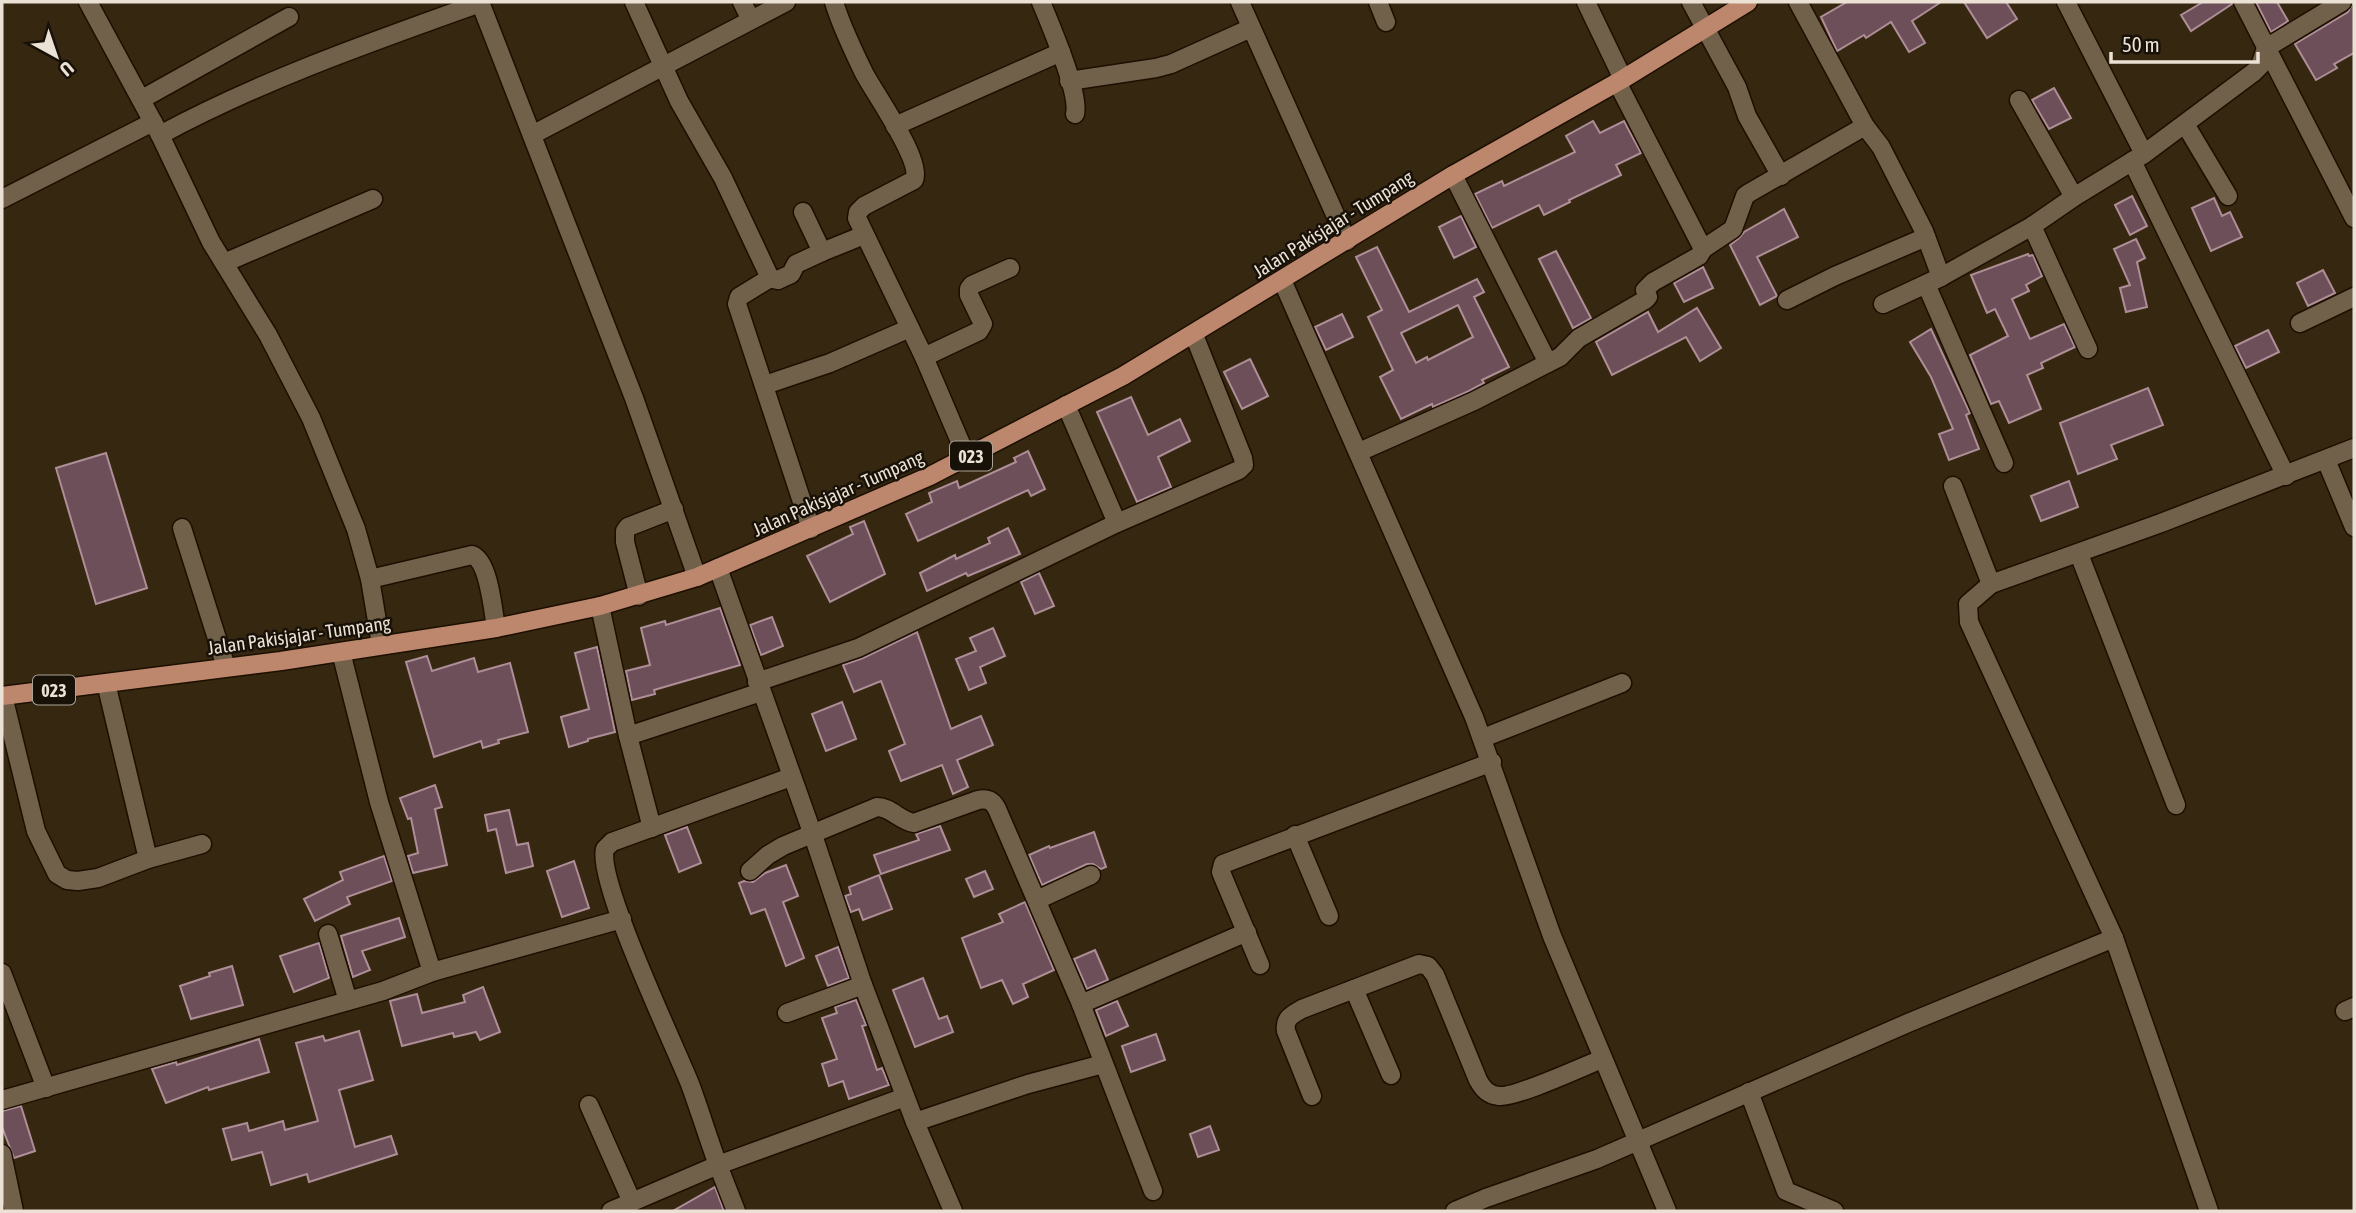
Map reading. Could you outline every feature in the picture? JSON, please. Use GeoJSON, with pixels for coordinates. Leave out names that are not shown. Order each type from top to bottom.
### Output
{"type":"FeatureCollection","features":[{"type":"Feature","properties":{"kind":"main road","name":"Jalan Pakisjajar - Tumpang"},"geometry":{"type":"LineString","coordinates":[[2,696],[281,661],[496,628],[600,606],[697,577],[967,458],[1122,376],[1194,335],[1453,175],[1620,80],[1748,2]]}},
{"type":"Feature","properties":{"kind":"street"},"geometry":{"type":"LineString","coordinates":[[88,2],[142,99],[199,219],[268,335],[311,418],[350,510],[370,579],[381,645]]}},
{"type":"Feature","properties":{"kind":"street"},"geometry":{"type":"LineString","coordinates":[[2,199],[240,94],[353,48],[480,2],[634,398],[697,577]]}},
{"type":"Feature","properties":{"kind":"street"},"geometry":{"type":"LineString","coordinates":[[634,2],[679,101],[723,178],[769,278]]}},
{"type":"Feature","properties":{"kind":"street"},"geometry":{"type":"LineString","coordinates":[[742,2],[751,20]]}},
{"type":"Feature","properties":{"kind":"street"},"geometry":{"type":"LineString","coordinates":[[532,135],[786,2]]}},
{"type":"Feature","properties":{"kind":"street"},"geometry":{"type":"LineString","coordinates":[[834,2],[864,72],[913,161],[916,176],[914,180],[864,206],[858,212],[857,218],[924,357],[967,458]]}},
{"type":"Feature","properties":{"kind":"street"},"geometry":{"type":"LineString","coordinates":[[1041,2],[1061,52],[1076,105],[1075,114]]}},
{"type":"Feature","properties":{"kind":"street"},"geometry":{"type":"LineString","coordinates":[[1240,2],[1347,241]]}},
{"type":"Feature","properties":{"kind":"street"},"geometry":{"type":"LineString","coordinates":[[1378,2],[1386,22]]}},
{"type":"Feature","properties":{"kind":"street"},"geometry":{"type":"LineString","coordinates":[[1586,2],[1620,80],[1703,249]]}},
{"type":"Feature","properties":{"kind":"street"},"geometry":{"type":"LineString","coordinates":[[1691,2],[1737,87],[1747,116],[1781,176]]}},
{"type":"Feature","properties":{"kind":"street"},"geometry":{"type":"LineString","coordinates":[[1798,2],[1865,125],[1881,147],[1926,237],[1934,280],[2004,463]]}},
{"type":"Feature","properties":{"kind":"street"},"geometry":{"type":"LineString","coordinates":[[2066,2],[2286,476]]}},
{"type":"Feature","properties":{"kind":"street"},"geometry":{"type":"LineString","coordinates":[[2243,2],[2354,218]]}},
{"type":"Feature","properties":{"kind":"street"},"geometry":{"type":"LineString","coordinates":[[1883,303],[1934,280],[2032,226],[2138,158],[2260,66],[2266,48],[2342,2]]}},
{"type":"Feature","properties":{"kind":"street"},"geometry":{"type":"LineString","coordinates":[[142,99],[289,16]]}},
{"type":"Feature","properties":{"kind":"street"},"geometry":{"type":"LineString","coordinates":[[1069,81],[1171,64],[1251,28]]}},
{"type":"Feature","properties":{"kind":"street"},"geometry":{"type":"LineString","coordinates":[[895,126],[1061,52]]}},
{"type":"Feature","properties":{"kind":"street"},"geometry":{"type":"LineString","coordinates":[[2019,100],[2074,197]]}},
{"type":"Feature","properties":{"kind":"street"},"geometry":{"type":"LineString","coordinates":[[2185,124],[2228,196]]}},
{"type":"Feature","properties":{"kind":"street"},"geometry":{"type":"LineString","coordinates":[[1359,452],[1474,401],[1560,357],[1576,340],[1646,299],[1647,287],[1699,257],[1703,249],[1733,229],[1745,196],[1865,125]]}},
{"type":"Feature","properties":{"kind":"street"},"geometry":{"type":"LineString","coordinates":[[1453,175],[1548,363]]}},
{"type":"Feature","properties":{"kind":"street"},"geometry":{"type":"LineString","coordinates":[[223,263],[373,199]]}},
{"type":"Feature","properties":{"kind":"street"},"geometry":{"type":"LineString","coordinates":[[803,212],[821,252]]}},
{"type":"Feature","properties":{"kind":"street"},"geometry":{"type":"LineString","coordinates":[[2032,226],[2088,349]]}},
{"type":"Feature","properties":{"kind":"street"},"geometry":{"type":"LineString","coordinates":[[811,529],[737,304],[739,297],[769,278],[778,280],[791,274],[796,264],[864,235]]}},
{"type":"Feature","properties":{"kind":"street"},"geometry":{"type":"LineString","coordinates":[[1787,300],[1835,275],[1926,237]]}},
{"type":"Feature","properties":{"kind":"street"},"geometry":{"type":"LineString","coordinates":[[924,357],[979,331],[982,324],[969,295],[970,286],[1010,268]]}},
{"type":"Feature","properties":{"kind":"street"},"geometry":{"type":"LineString","coordinates":[[1282,280],[1483,738],[1552,936],[1667,1211]]}},
{"type":"Feature","properties":{"kind":"street"},"geometry":{"type":"LineString","coordinates":[[2300,323],[2354,297]]}},
{"type":"Feature","properties":{"kind":"street"},"geometry":{"type":"LineString","coordinates":[[765,385],[830,363],[910,328]]}},
{"type":"Feature","properties":{"kind":"street"},"geometry":{"type":"LineString","coordinates":[[628,736],[858,648],[1117,523],[1233,474],[1244,465],[1194,335]]}},
{"type":"Feature","properties":{"kind":"street"},"geometry":{"type":"LineString","coordinates":[[1066,405],[1117,523]]}},
{"type":"Feature","properties":{"kind":"street"},"geometry":{"type":"LineString","coordinates":[[2209,1211],[2114,938],[1969,622],[1968,604],[1992,584],[2079,554],[2354,449]]}},
{"type":"Feature","properties":{"kind":"street"},"geometry":{"type":"LineString","coordinates":[[2326,460],[2354,527]]}},
{"type":"Feature","properties":{"kind":"street"},"geometry":{"type":"LineString","coordinates":[[1953,486],[1992,584]]}},
{"type":"Feature","properties":{"kind":"street"},"geometry":{"type":"LineString","coordinates":[[639,596],[625,542],[625,531],[628,527],[674,509]]}},
{"type":"Feature","properties":{"kind":"street"},"geometry":{"type":"LineString","coordinates":[[182,528],[226,667]]}},
{"type":"Feature","properties":{"kind":"street"},"geometry":{"type":"LineString","coordinates":[[2079,554],[2176,805]]}},
{"type":"Feature","properties":{"kind":"street"},"geometry":{"type":"LineString","coordinates":[[370,579],[472,555],[477,557],[484,567],[496,628]]}},
{"type":"Feature","properties":{"kind":"street"},"geometry":{"type":"LineString","coordinates":[[718,568],[863,985],[905,1097],[953,1211]]}},
{"type":"Feature","properties":{"kind":"street"},"geometry":{"type":"LineString","coordinates":[[600,606],[628,736],[652,828]]}},
{"type":"Feature","properties":{"kind":"street"},"geometry":{"type":"LineString","coordinates":[[341,652],[379,802],[432,972]]}},
{"type":"Feature","properties":{"kind":"street"},"geometry":{"type":"LineString","coordinates":[[106,683],[148,859]]}},
{"type":"Feature","properties":{"kind":"street"},"geometry":{"type":"LineString","coordinates":[[1483,738],[1622,683]]}},
{"type":"Feature","properties":{"kind":"street"},"geometry":{"type":"LineString","coordinates":[[2,696],[36,831],[57,874],[67,880],[98,878],[148,859],[202,844]]}},
{"type":"Feature","properties":{"kind":"street"},"geometry":{"type":"LineString","coordinates":[[1260,965],[1223,877],[1222,866],[1227,861],[1492,762]]}},
{"type":"Feature","properties":{"kind":"street"},"geometry":{"type":"LineString","coordinates":[[736,1211],[690,1086],[622,919],[605,864],[605,849],[612,842],[791,777]]}},
{"type":"Feature","properties":{"kind":"street"},"geometry":{"type":"LineString","coordinates":[[750,871],[775,850],[877,807],[886,808],[905,821],[914,823],[985,799],[991,801],[997,809],[1081,1004],[1153,1191]]}},
{"type":"Feature","properties":{"kind":"street"},"geometry":{"type":"LineString","coordinates":[[1295,835],[1329,916]]}},
{"type":"Feature","properties":{"kind":"street"},"geometry":{"type":"LineString","coordinates":[[1037,900],[1091,875]]}},
{"type":"Feature","properties":{"kind":"street"},"geometry":{"type":"LineString","coordinates":[[2,1100],[383,991],[432,972],[622,919]]}},
{"type":"Feature","properties":{"kind":"street"},"geometry":{"type":"LineString","coordinates":[[1081,1004],[1247,932]]}},
{"type":"Feature","properties":{"kind":"street"},"geometry":{"type":"LineString","coordinates":[[328,934],[348,1001]]}},
{"type":"Feature","properties":{"kind":"street"},"geometry":{"type":"LineString","coordinates":[[1455,1211],[1489,1204],[1908,1023],[2114,938]]}},
{"type":"Feature","properties":{"kind":"street"},"geometry":{"type":"LineString","coordinates":[[1312,1096],[1286,1031],[1289,1017],[1302,1009],[1424,964],[1439,982],[1478,1080],[1487,1092],[1496,1096],[1515,1094],[1602,1059]]}},
{"type":"Feature","properties":{"kind":"street"},"geometry":{"type":"LineString","coordinates":[[2,973],[46,1088]]}},
{"type":"Feature","properties":{"kind":"street"},"geometry":{"type":"LineString","coordinates":[[787,1013],[863,985]]}},
{"type":"Feature","properties":{"kind":"street"},"geometry":{"type":"LineString","coordinates":[[1354,989],[1391,1074]]}},
{"type":"Feature","properties":{"kind":"street"},"geometry":{"type":"LineString","coordinates":[[915,1122],[1028,1084],[1103,1064]]}},
{"type":"Feature","properties":{"kind":"street"},"geometry":{"type":"LineString","coordinates":[[1749,1092],[1786,1191],[1797,1211]]}},
{"type":"Feature","properties":{"kind":"street"},"geometry":{"type":"LineString","coordinates":[[611,1211],[643,1203],[718,1165],[905,1097]]}},
{"type":"Feature","properties":{"kind":"street"},"geometry":{"type":"LineString","coordinates":[[589,1105],[643,1203]]}},
{"type":"Feature","properties":{"kind":"street"},"geometry":{"type":"LineString","coordinates":[[2,1154],[14,1211]]}},
{"type":"Feature","properties":{"kind":"street"},"geometry":{"type":"LineString","coordinates":[[1786,1191],[1834,1211]]}},
{"type":"Feature","properties":{"kind":"building"},"geometry":{"type":"Polygon","coordinates":[[[1847,2],[1941,2],[1912,21],[1925,43],[1909,52],[1891,22],[1866,38],[1864,35],[1837,51],[1821,17],[1847,2]]]}},
{"type":"Feature","properties":{"kind":"building"},"geometry":{"type":"Polygon","coordinates":[[[1964,2],[2006,2],[2017,19],[1987,38],[1964,2]]]}},
{"type":"Feature","properties":{"kind":"building"},"geometry":{"type":"Polygon","coordinates":[[[2203,2],[2232,4],[2191,31],[2181,15],[2203,2]]]}},
{"type":"Feature","properties":{"kind":"building"},"geometry":{"type":"Polygon","coordinates":[[[2256,2],[2277,2],[2288,21],[2271,32],[2256,2]]]}},
{"type":"Feature","properties":{"kind":"building"},"geometry":{"type":"Polygon","coordinates":[[[2353,2],[2354,53],[2334,64],[2337,68],[2316,80],[2295,44],[2348,12],[2353,2]]]}},
{"type":"Feature","properties":{"kind":"building"},"geometry":{"type":"Polygon","coordinates":[[[2054,88],[2071,118],[2049,129],[2032,100],[2054,88]]]}},
{"type":"Feature","properties":{"kind":"building"},"geometry":{"type":"Polygon","coordinates":[[[1593,121],[1600,133],[1624,121],[1641,153],[1616,165],[1621,175],[1569,200],[1570,202],[1544,215],[1539,205],[1492,228],[1475,194],[1502,181],[1504,186],[1575,152],[1566,136],[1593,121]]]}},
{"type":"Feature","properties":{"kind":"building"},"geometry":{"type":"Polygon","coordinates":[[[2132,196],[2147,226],[2130,235],[2115,205],[2132,196]]]}},
{"type":"Feature","properties":{"kind":"building"},"geometry":{"type":"Polygon","coordinates":[[[2214,198],[2222,216],[2230,212],[2242,237],[2211,251],[2192,208],[2214,198]]]}},
{"type":"Feature","properties":{"kind":"building"},"geometry":{"type":"Polygon","coordinates":[[[1784,209],[1798,237],[1757,257],[1777,296],[1760,305],[1730,245],[1744,232],[1784,209]]]}},
{"type":"Feature","properties":{"kind":"building"},"geometry":{"type":"Polygon","coordinates":[[[1461,216],[1476,247],[1454,258],[1439,227],[1461,216]]]}},
{"type":"Feature","properties":{"kind":"building"},"geometry":{"type":"Polygon","coordinates":[[[2136,239],[2145,258],[2137,262],[2147,307],[2126,312],[2120,288],[2130,285],[2114,249],[2136,239]]]}},
{"type":"Feature","properties":{"kind":"building"},"geometry":{"type":"Polygon","coordinates":[[[1377,247],[1409,312],[1477,279],[1484,292],[1474,297],[1509,367],[1482,380],[1484,383],[1469,391],[1401,419],[1380,377],[1393,370],[1368,317],[1382,310],[1356,257],[1377,247]],[[1458,305],[1401,333],[1416,363],[1427,357],[1428,360],[1473,337],[1458,305]]]}},
{"type":"Feature","properties":{"kind":"building"},"geometry":{"type":"Polygon","coordinates":[[[1556,251],[1591,318],[1573,328],[1539,259],[1556,251]]]}},
{"type":"Feature","properties":{"kind":"building"},"geometry":{"type":"Polygon","coordinates":[[[2028,254],[2033,255],[2042,276],[2026,285],[2029,291],[2012,299],[2030,339],[2064,324],[2075,347],[2041,363],[2043,368],[2027,375],[2041,409],[2009,423],[1999,401],[1991,404],[1970,355],[2008,336],[1995,309],[1987,313],[1971,275],[2028,254]]]}},
{"type":"Feature","properties":{"kind":"building"},"geometry":{"type":"Polygon","coordinates":[[[1703,267],[1713,288],[1684,302],[1674,283],[1703,267]]]}},
{"type":"Feature","properties":{"kind":"building"},"geometry":{"type":"Polygon","coordinates":[[[2323,270],[2335,293],[2308,306],[2297,283],[2323,270]]]}},
{"type":"Feature","properties":{"kind":"building"},"geometry":{"type":"Polygon","coordinates":[[[1697,308],[1721,348],[1700,361],[1686,337],[1612,375],[1596,342],[1648,312],[1658,332],[1697,308]]]}},
{"type":"Feature","properties":{"kind":"building"},"geometry":{"type":"Polygon","coordinates":[[[1342,314],[1353,337],[1326,350],[1315,327],[1342,314]]]}},
{"type":"Feature","properties":{"kind":"building"},"geometry":{"type":"Polygon","coordinates":[[[1931,329],[1970,413],[1966,415],[1979,449],[1949,460],[1939,434],[1953,429],[1931,377],[1910,342],[1931,329]]]}},
{"type":"Feature","properties":{"kind":"building"},"geometry":{"type":"Polygon","coordinates":[[[2268,330],[2279,352],[2246,368],[2235,346],[2268,330]]]}},
{"type":"Feature","properties":{"kind":"building"},"geometry":{"type":"Polygon","coordinates":[[[1250,359],[1268,396],[1242,409],[1224,372],[1250,359]]]}},
{"type":"Feature","properties":{"kind":"building"},"geometry":{"type":"Polygon","coordinates":[[[2148,388],[2163,425],[2111,445],[2117,459],[2078,474],[2060,423],[2148,388]]]}},
{"type":"Feature","properties":{"kind":"building"},"geometry":{"type":"Polygon","coordinates":[[[1131,397],[1148,435],[1180,419],[1190,441],[1158,457],[1171,487],[1137,502],[1097,412],[1131,397]]]}},
{"type":"Feature","properties":{"kind":"building"},"geometry":{"type":"Polygon","coordinates":[[[1028,451],[1045,489],[1031,496],[1028,490],[918,541],[906,514],[932,502],[929,493],[957,481],[959,488],[1016,462],[1014,458],[1028,451]]]}},
{"type":"Feature","properties":{"kind":"building"},"geometry":{"type":"Polygon","coordinates":[[[106,453],[147,588],[96,604],[56,468],[106,453]]]}},
{"type":"Feature","properties":{"kind":"building"},"geometry":{"type":"Polygon","coordinates":[[[2069,481],[2078,507],[2041,521],[2031,496],[2069,481]]]}},
{"type":"Feature","properties":{"kind":"building"},"geometry":{"type":"Polygon","coordinates":[[[864,521],[885,574],[830,602],[807,556],[853,534],[850,527],[864,521]]]}},
{"type":"Feature","properties":{"kind":"building"},"geometry":{"type":"Polygon","coordinates":[[[1008,528],[1020,554],[968,576],[966,573],[927,591],[920,573],[955,555],[956,559],[990,543],[988,538],[1008,528]]]}},
{"type":"Feature","properties":{"kind":"building"},"geometry":{"type":"Polygon","coordinates":[[[1039,573],[1054,606],[1035,614],[1021,582],[1039,573]]]}},
{"type":"Feature","properties":{"kind":"building"},"geometry":{"type":"Polygon","coordinates":[[[720,608],[740,665],[654,690],[655,694],[632,700],[626,671],[650,665],[641,628],[665,621],[666,625],[720,608]]]}},
{"type":"Feature","properties":{"kind":"building"},"geometry":{"type":"Polygon","coordinates":[[[772,617],[783,646],[761,655],[750,625],[772,617]]]}},
{"type":"Feature","properties":{"kind":"building"},"geometry":{"type":"Polygon","coordinates":[[[993,628],[1005,656],[980,667],[986,683],[969,690],[956,659],[976,651],[970,638],[993,628]]]}},
{"type":"Feature","properties":{"kind":"building"},"geometry":{"type":"Polygon","coordinates":[[[917,632],[951,729],[981,716],[993,745],[957,760],[968,787],[953,794],[942,765],[901,781],[889,751],[905,744],[881,681],[854,692],[843,665],[917,632]]]}},
{"type":"Feature","properties":{"kind":"building"},"geometry":{"type":"Polygon","coordinates":[[[597,647],[615,732],[569,747],[561,717],[589,709],[575,653],[597,647]]]}},
{"type":"Feature","properties":{"kind":"building"},"geometry":{"type":"Polygon","coordinates":[[[427,656],[432,671],[474,658],[478,672],[510,663],[528,732],[498,740],[499,743],[483,748],[481,741],[434,757],[406,662],[427,656]]]}},
{"type":"Feature","properties":{"kind":"building"},"geometry":{"type":"Polygon","coordinates":[[[842,702],[856,739],[826,751],[812,714],[842,702]]]}},
{"type":"Feature","properties":{"kind":"building"},"geometry":{"type":"Polygon","coordinates":[[[435,785],[442,807],[435,809],[447,865],[413,873],[408,856],[418,853],[411,818],[408,819],[400,798],[435,785]]]}},
{"type":"Feature","properties":{"kind":"building"},"geometry":{"type":"Polygon","coordinates":[[[509,810],[517,845],[528,843],[533,866],[506,873],[496,829],[488,831],[485,815],[509,810]]]}},
{"type":"Feature","properties":{"kind":"building"},"geometry":{"type":"Polygon","coordinates":[[[940,826],[950,850],[881,874],[874,855],[919,840],[916,834],[940,826]]]}},
{"type":"Feature","properties":{"kind":"building"},"geometry":{"type":"Polygon","coordinates":[[[687,827],[701,863],[679,872],[665,835],[687,827]]]}},
{"type":"Feature","properties":{"kind":"building"},"geometry":{"type":"Polygon","coordinates":[[[1094,832],[1106,867],[1101,869],[1087,864],[1042,885],[1029,855],[1094,832]]]}},
{"type":"Feature","properties":{"kind":"building"},"geometry":{"type":"Polygon","coordinates":[[[384,856],[392,881],[347,897],[350,904],[315,921],[304,899],[343,880],[340,872],[384,856]]]}},
{"type":"Feature","properties":{"kind":"building"},"geometry":{"type":"Polygon","coordinates":[[[574,861],[589,908],[562,917],[547,871],[574,861]]]}},
{"type":"Feature","properties":{"kind":"building"},"geometry":{"type":"Polygon","coordinates":[[[786,865],[798,896],[783,902],[804,958],[786,966],[765,909],[751,914],[739,883],[753,882],[765,873],[786,865]]]}},
{"type":"Feature","properties":{"kind":"building"},"geometry":{"type":"Polygon","coordinates":[[[985,871],[993,889],[974,897],[966,879],[985,871]]]}},
{"type":"Feature","properties":{"kind":"building"},"geometry":{"type":"Polygon","coordinates":[[[879,875],[892,909],[863,920],[859,909],[851,912],[845,896],[851,894],[849,887],[879,875]]]}},
{"type":"Feature","properties":{"kind":"building"},"geometry":{"type":"Polygon","coordinates":[[[1025,902],[1054,970],[1023,984],[1028,997],[1013,1004],[1002,980],[981,988],[962,938],[1003,922],[999,914],[1025,902]]]}},
{"type":"Feature","properties":{"kind":"building"},"geometry":{"type":"Polygon","coordinates":[[[399,918],[405,937],[362,951],[370,970],[353,977],[341,936],[399,918]]]}},
{"type":"Feature","properties":{"kind":"building"},"geometry":{"type":"Polygon","coordinates":[[[319,943],[329,978],[294,992],[280,956],[319,943]]]}},
{"type":"Feature","properties":{"kind":"building"},"geometry":{"type":"Polygon","coordinates":[[[838,947],[849,978],[828,986],[816,956],[838,947]]]}},
{"type":"Feature","properties":{"kind":"building"},"geometry":{"type":"Polygon","coordinates":[[[1095,950],[1108,980],[1087,989],[1074,959],[1095,950]]]}},
{"type":"Feature","properties":{"kind":"building"},"geometry":{"type":"Polygon","coordinates":[[[232,966],[243,1005],[191,1019],[180,986],[232,966]]]}},
{"type":"Feature","properties":{"kind":"building"},"geometry":{"type":"Polygon","coordinates":[[[923,978],[939,1019],[947,1016],[953,1032],[915,1047],[893,990],[923,978]]]}},
{"type":"Feature","properties":{"kind":"building"},"geometry":{"type":"Polygon","coordinates":[[[483,987],[500,1032],[480,1040],[476,1032],[454,1037],[453,1033],[402,1046],[390,1001],[417,994],[422,1013],[465,1002],[463,995],[483,987]]]}},
{"type":"Feature","properties":{"kind":"building"},"geometry":{"type":"Polygon","coordinates":[[[856,1000],[866,1025],[862,1026],[877,1070],[882,1068],[889,1085],[849,1099],[843,1081],[829,1086],[822,1064],[837,1059],[822,1018],[837,1013],[835,1007],[856,1000]]]}},
{"type":"Feature","properties":{"kind":"building"},"geometry":{"type":"Polygon","coordinates":[[[1117,1001],[1128,1026],[1106,1036],[1096,1010],[1117,1001]]]}},
{"type":"Feature","properties":{"kind":"building"},"geometry":{"type":"Polygon","coordinates":[[[359,1031],[373,1080],[339,1090],[355,1147],[391,1136],[397,1154],[309,1182],[307,1174],[271,1185],[262,1152],[232,1160],[223,1129],[247,1123],[249,1131],[283,1121],[285,1130],[318,1121],[296,1043],[323,1036],[325,1041],[359,1031]]]}},
{"type":"Feature","properties":{"kind":"building"},"geometry":{"type":"Polygon","coordinates":[[[1156,1034],[1165,1060],[1131,1072],[1122,1046],[1156,1034]]]}},
{"type":"Feature","properties":{"kind":"building"},"geometry":{"type":"Polygon","coordinates":[[[259,1039],[269,1072],[209,1090],[208,1087],[166,1103],[152,1069],[176,1062],[177,1065],[259,1039]]]}},
{"type":"Feature","properties":{"kind":"building"},"geometry":{"type":"Polygon","coordinates":[[[21,1106],[35,1151],[14,1158],[2,1127],[2,1111],[21,1106]]]}},
{"type":"Feature","properties":{"kind":"building"},"geometry":{"type":"Polygon","coordinates":[[[1210,1126],[1219,1150],[1198,1157],[1190,1134],[1210,1126]]]}},
{"type":"Feature","properties":{"kind":"building"},"geometry":{"type":"Polygon","coordinates":[[[715,1187],[724,1211],[673,1211],[715,1187]]]}}]}
